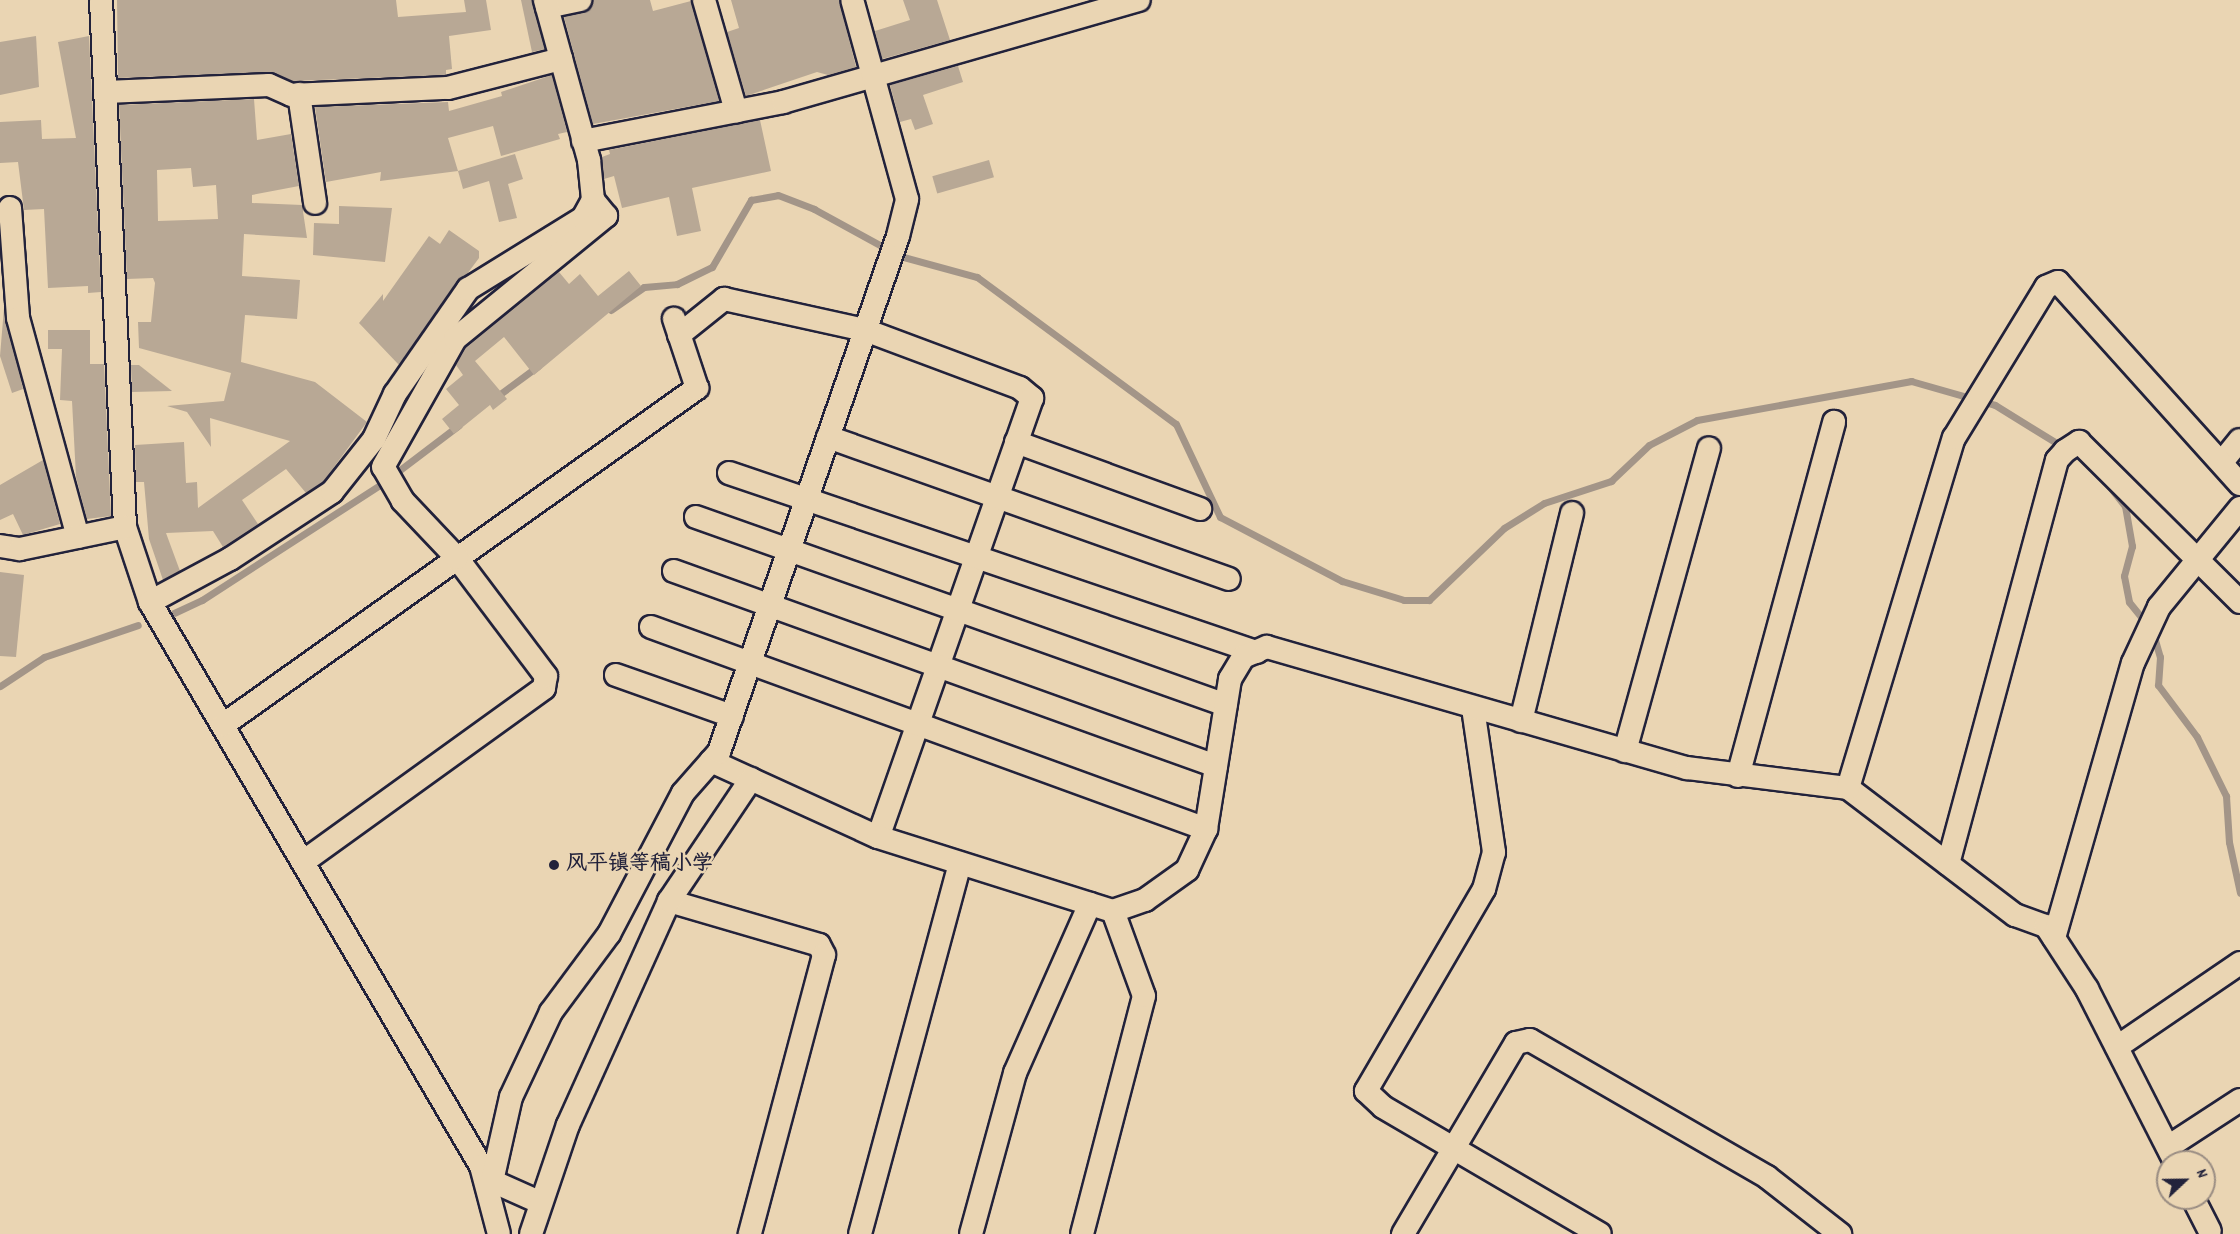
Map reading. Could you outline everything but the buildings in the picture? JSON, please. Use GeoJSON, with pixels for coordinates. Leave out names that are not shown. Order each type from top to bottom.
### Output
{"type":"FeatureCollection","features":[{"type":"Feature","properties":{"kind":"street"},"geometry":{"type":"LineString","coordinates":[[101,0],[125,527],[150,603],[481,1166],[490,1188],[499,1234]]}},
{"type":"Feature","properties":{"kind":"street"},"geometry":{"type":"LineString","coordinates":[[303,862],[544,688],[546,676],[457,558],[404,501],[383,467],[455,339],[606,216],[593,200],[583,141],[546,4],[580,0]]}},
{"type":"Feature","properties":{"kind":"street"},"geometry":{"type":"LineString","coordinates":[[704,0],[736,111]]}},
{"type":"Feature","properties":{"kind":"street"},"geometry":{"type":"LineString","coordinates":[[490,1188],[511,1097],[550,1012],[609,934],[683,793],[711,761],[732,716],[898,236],[907,199],[852,0]]}},
{"type":"Feature","properties":{"kind":"street"},"geometry":{"type":"LineString","coordinates":[[583,141],[736,111],[873,77],[1139,0]]}},
{"type":"Feature","properties":{"kind":"street"},"geometry":{"type":"LineString","coordinates":[[106,92],[269,84],[299,94],[448,88],[561,59]]}},
{"type":"Feature","properties":{"kind":"street"},"geometry":{"type":"LineString","coordinates":[[299,94],[315,203]]}},
{"type":"Feature","properties":{"kind":"street"},"geometry":{"type":"LineString","coordinates":[[150,603],[230,559],[332,492],[374,439],[395,394],[468,289],[583,218],[593,200]]}},
{"type":"Feature","properties":{"kind":"street"},"geometry":{"type":"LineString","coordinates":[[10,208],[18,318],[78,537]]}},
{"type":"Feature","properties":{"kind":"street"},"geometry":{"type":"LineString","coordinates":[[1848,788],[1954,438],[2046,287],[2058,282],[2240,484]]}},
{"type":"Feature","properties":{"kind":"street"},"geometry":{"type":"LineString","coordinates":[[223,725],[696,388],[676,327],[724,299],[865,330],[1020,388],[1032,398],[878,837]]}},
{"type":"Feature","properties":{"kind":"street"},"geometry":{"type":"LineString","coordinates":[[1738,776],[1834,422]]}},
{"type":"Feature","properties":{"kind":"street"},"geometry":{"type":"LineString","coordinates":[[828,437],[1229,579]]}},
{"type":"Feature","properties":{"kind":"street"},"geometry":{"type":"LineString","coordinates":[[2222,462],[2240,440]]}},
{"type":"Feature","properties":{"kind":"street"},"geometry":{"type":"LineString","coordinates":[[1016,442],[1200,509]]}},
{"type":"Feature","properties":{"kind":"street"},"geometry":{"type":"LineString","coordinates":[[1948,864],[2057,460],[2079,442],[2240,602]]}},
{"type":"Feature","properties":{"kind":"street"},"geometry":{"type":"LineString","coordinates":[[1625,751],[1709,448]]}},
{"type":"Feature","properties":{"kind":"street"},"geometry":{"type":"LineString","coordinates":[[729,473],[1256,652]]}},
{"type":"Feature","properties":{"kind":"street"},"geometry":{"type":"LineString","coordinates":[[2055,938],[2133,663],[2159,607],[2240,508]]}},
{"type":"Feature","properties":{"kind":"street"},"geometry":{"type":"LineString","coordinates":[[1521,721],[1572,513]]}},
{"type":"Feature","properties":{"kind":"street"},"geometry":{"type":"LineString","coordinates":[[696,517],[1226,705]]}},
{"type":"Feature","properties":{"kind":"street"},"geometry":{"type":"LineString","coordinates":[[0,546],[20,549],[125,527]]}},
{"type":"Feature","properties":{"kind":"street"},"geometry":{"type":"LineString","coordinates":[[674,571],[1216,766]]}},
{"type":"Feature","properties":{"kind":"street"},"geometry":{"type":"LineString","coordinates":[[651,627],[1206,829]]}},
{"type":"Feature","properties":{"kind":"street"},"geometry":{"type":"LineString","coordinates":[[711,761],[878,837],[1113,910],[1145,900],[1187,870],[1206,829],[1230,679],[1243,657],[1267,647],[1687,768],[1848,788],[2015,915],[2046,926],[2116,1047],[2169,1150]]}},
{"type":"Feature","properties":{"kind":"street"},"geometry":{"type":"LineString","coordinates":[[616,675],[732,716]]}},
{"type":"Feature","properties":{"kind":"street"},"geometry":{"type":"LineString","coordinates":[[1473,708],[1494,852],[1484,889],[1366,1091],[1383,1107],[1600,1234]]}},
{"type":"Feature","properties":{"kind":"street"},"geometry":{"type":"LineString","coordinates":[[531,1234],[539,1202],[568,1125],[669,901],[751,779]]}},
{"type":"Feature","properties":{"kind":"street"},"geometry":{"type":"LineString","coordinates":[[860,1234],[960,863]]}},
{"type":"Feature","properties":{"kind":"street"},"geometry":{"type":"LineString","coordinates":[[669,901],[819,945],[824,956],[750,1234]]}},
{"type":"Feature","properties":{"kind":"street"},"geometry":{"type":"LineString","coordinates":[[971,1234],[1015,1073],[1090,904]]}},
{"type":"Feature","properties":{"kind":"street"},"geometry":{"type":"LineString","coordinates":[[1082,1234],[1144,996],[1113,910]]}},
{"type":"Feature","properties":{"kind":"street"},"geometry":{"type":"LineString","coordinates":[[2116,1047],[2240,963]]}},
{"type":"Feature","properties":{"kind":"street"},"geometry":{"type":"LineString","coordinates":[[1403,1234],[1451,1147],[1516,1043],[1530,1040],[1767,1177],[1840,1234]]}},
{"type":"Feature","properties":{"kind":"street"},"geometry":{"type":"LineString","coordinates":[[2178,1150],[2240,1100]]}},
{"type":"Feature","properties":{"kind":"street"},"geometry":{"type":"LineString","coordinates":[[490,1188],[539,1202]]}},
{"type":"Feature","properties":{"kind":"street"},"geometry":{"type":"LineString","coordinates":[[2199,1210],[2210,1231]]}},
{"type":"Feature","properties":{"kind":"waterway"},"geometry":{"type":"LineString","coordinates":[[611,310],[644,287],[677,284],[712,267],[751,200],[778,195],[814,209],[900,256],[977,277],[1176,424],[1220,517],[1342,581],[1404,600],[1429,600],[1504,528],[1544,503],[1611,481],[1649,445],[1697,420],[1911,381],[1995,405],[2063,447]]}},
{"type":"Feature","properties":{"kind":"waterway"},"geometry":{"type":"LineString","coordinates":[[496,397],[538,366]]}},
{"type":"Feature","properties":{"kind":"waterway"},"geometry":{"type":"LineString","coordinates":[[174,613],[202,600],[380,485],[459,425]]}},
{"type":"Feature","properties":{"kind":"waterway"},"geometry":{"type":"LineString","coordinates":[[2110,487],[2125,506],[2132,546],[2124,576],[2129,602],[2147,624]]}},
{"type":"Feature","properties":{"kind":"waterway"},"geometry":{"type":"LineString","coordinates":[[0,686],[44,657],[138,625]]}},
{"type":"Feature","properties":{"kind":"waterway"},"geometry":{"type":"LineString","coordinates":[[2153,633],[2160,657],[2158,685],[2197,737],[2226,796],[2229,842],[2240,893]]}},
{"type":"Feature","properties":{"kind":"place","name":"风平镇等稿小学"},"geometry":{"type":"Point","coordinates":[554,865]}}]}
